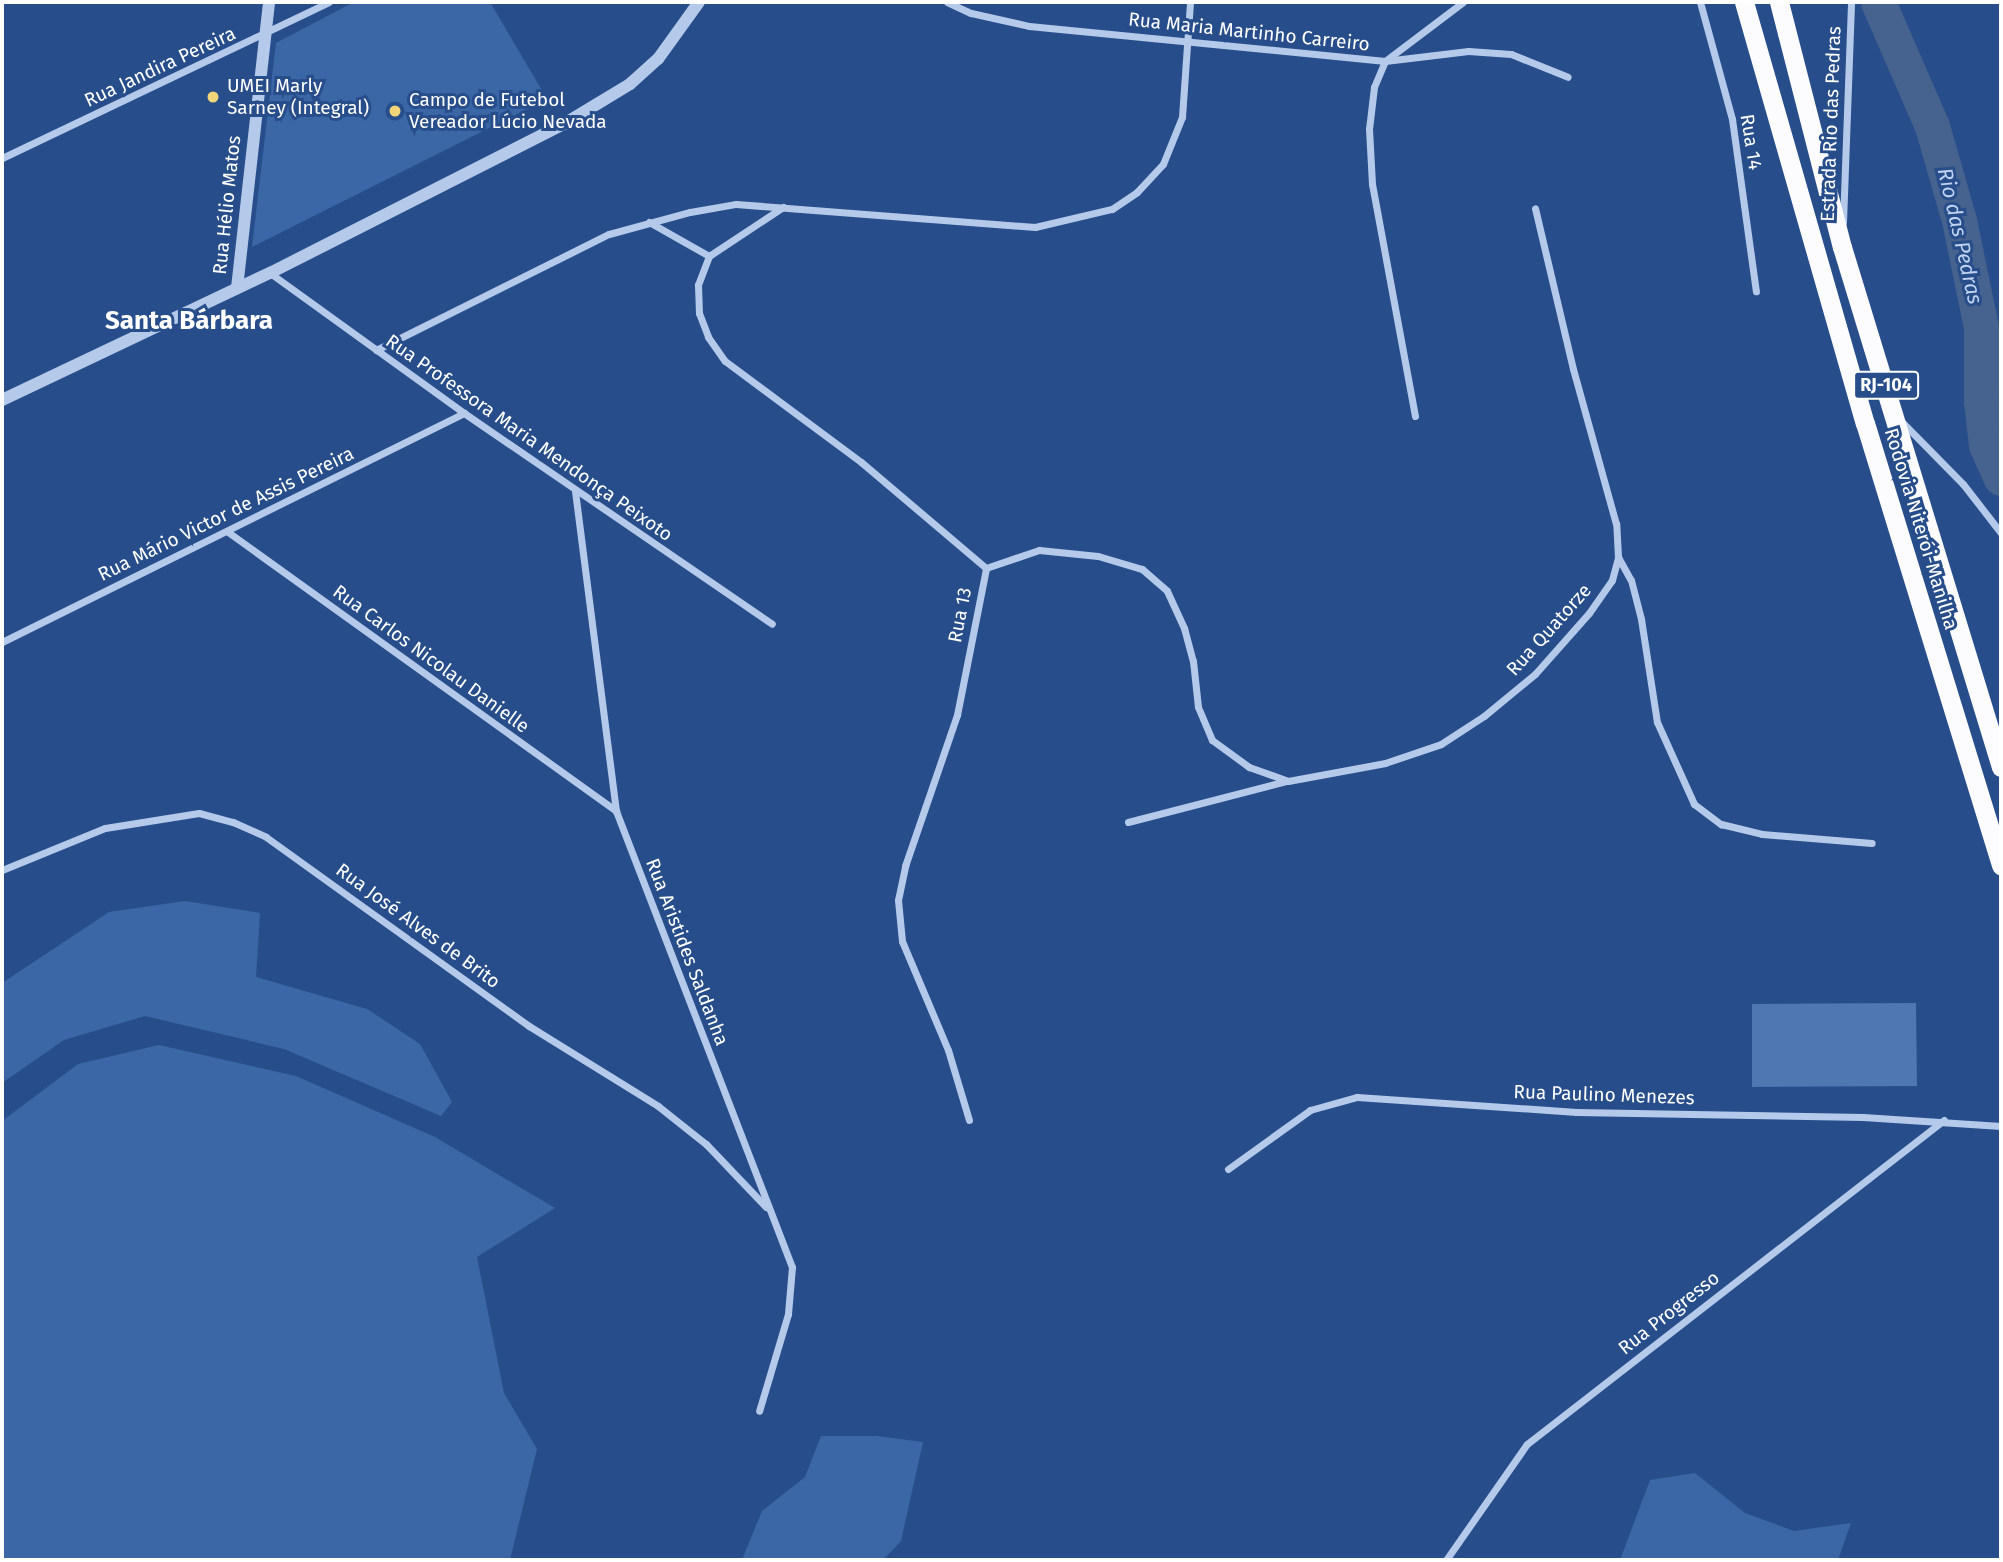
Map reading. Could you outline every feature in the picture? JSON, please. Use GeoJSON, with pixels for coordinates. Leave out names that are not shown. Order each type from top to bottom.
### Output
{"type":"FeatureCollection","features":[{"type":"Feature","properties":{"kind":"highway","name":"Rodovia Niterói-Manilha"},"geometry":{"type":"LineString","coordinates":[[1744,2],[1865,424],[2001,866]]}},
{"type":"Feature","properties":{"kind":"highway","name":"Rodovia Niterói-Manilha"},"geometry":{"type":"LineString","coordinates":[[1779,2],[1842,247],[1896,416],[2001,767]]}},
{"type":"Feature","properties":{"kind":"street","name":"Rua Hélio Matos"},"geometry":{"type":"LineString","coordinates":[[237,288],[268,2]]}},
{"type":"Feature","properties":{"kind":"street","name":"Rua Jandira Pereira"},"geometry":{"type":"LineString","coordinates":[[2,158],[265,35],[329,2]]}},
{"type":"Feature","properties":{"kind":"street"},"geometry":{"type":"LineString","coordinates":[[2,400],[270,273],[564,124],[630,83],[658,59],[699,2]]}},
{"type":"Feature","properties":{"kind":"street","name":"Rua Maria Martinho Carreiro"},"geometry":{"type":"LineString","coordinates":[[947,2],[971,13],[1029,26],[1385,61],[1468,51],[1511,54],[1568,77]]}},
{"type":"Feature","properties":{"kind":"street"},"geometry":{"type":"LineString","coordinates":[[376,350],[609,234],[649,222],[736,204],[1035,227],[1112,209],[1137,192],[1163,164],[1182,117],[1191,2]]}},
{"type":"Feature","properties":{"kind":"street"},"geometry":{"type":"LineString","coordinates":[[1415,416],[1372,184],[1369,129],[1374,87],[1385,61],[1463,2]]}},
{"type":"Feature","properties":{"kind":"street","name":"Rua 14"},"geometry":{"type":"LineString","coordinates":[[1700,2],[1732,119],[1756,291]]}},
{"type":"Feature","properties":{"kind":"street","name":"Estrada Rio das Pedras"},"geometry":{"type":"LineString","coordinates":[[1842,247],[1851,2]]}},
{"type":"Feature","properties":{"kind":"street"},"geometry":{"type":"LineString","coordinates":[[649,222],[709,256],[784,207]]}},
{"type":"Feature","properties":{"kind":"street","name":"Rua Quatorze"},"geometry":{"type":"LineString","coordinates":[[986,568],[1039,550],[1098,556],[1142,569],[1167,591],[1184,628],[1193,661],[1198,708],[1212,740],[1249,767],[1288,781],[1385,764],[1441,744],[1484,716],[1535,674],[1589,613],[1612,580],[1618,557],[1616,524],[1573,369],[1535,208]]}},
{"type":"Feature","properties":{"kind":"street","name":"Rua 13"},"geometry":{"type":"LineString","coordinates":[[709,256],[698,285],[699,313],[708,337],[725,361],[861,462],[986,568],[957,715],[905,866],[898,900],[902,941],[948,1050],[969,1120]]}},
{"type":"Feature","properties":{"kind":"street","name":"Rua Professora Maria Mendonça Peixoto"},"geometry":{"type":"LineString","coordinates":[[270,273],[464,414],[772,624]]}},
{"type":"Feature","properties":{"kind":"street","name":"Rua Mário Victor de Assis Pereira"},"geometry":{"type":"LineString","coordinates":[[2,642],[464,414]]}},
{"type":"Feature","properties":{"kind":"street"},"geometry":{"type":"LineString","coordinates":[[1896,416],[1963,484],[2001,533]]}},
{"type":"Feature","properties":{"kind":"street","name":"Rua Aristides Saldanha"},"geometry":{"type":"LineString","coordinates":[[575,491],[616,811],[792,1267],[788,1314],[759,1411]]}},
{"type":"Feature","properties":{"kind":"street","name":"Rua Carlos Nicolau Danielle"},"geometry":{"type":"LineString","coordinates":[[228,532],[616,811]]}},
{"type":"Feature","properties":{"kind":"street"},"geometry":{"type":"LineString","coordinates":[[1618,557],[1631,580],[1641,618],[1657,722],[1694,804],[1721,824],[1762,834],[1872,843]]}},
{"type":"Feature","properties":{"kind":"street"},"geometry":{"type":"LineString","coordinates":[[1128,821],[1288,781]]}},
{"type":"Feature","properties":{"kind":"street","name":"Rua José Alves de Brito"},"geometry":{"type":"LineString","coordinates":[[2,870],[105,828],[200,813],[233,822],[266,837],[529,1026],[658,1106],[706,1144],[769,1210]]}},
{"type":"Feature","properties":{"kind":"street","name":"Rua Paulino Menezes"},"geometry":{"type":"LineString","coordinates":[[1228,1169],[1310,1110],[1357,1097],[1576,1112],[1944,1120],[2001,1126]]}},
{"type":"Feature","properties":{"kind":"street","name":"Rua Progresso"},"geometry":{"type":"LineString","coordinates":[[1446,1560],[1527,1444],[1944,1120]]}},
{"type":"Feature","properties":{"kind":"shaded area"},"geometry":{"type":"Polygon","coordinates":[[[354,2],[490,2],[547,99],[252,247],[276,43],[354,2]]]}},
{"type":"Feature","properties":{"kind":"shaded area"},"geometry":{"type":"Polygon","coordinates":[[[185,901],[260,913],[256,977],[367,1009],[420,1044],[452,1102],[441,1116],[284,1049],[145,1016],[64,1040],[2,1083],[2,983],[109,912],[185,901]]]}},
{"type":"Feature","properties":{"kind":"shaded area"},"geometry":{"type":"Polygon","coordinates":[[[159,1045],[296,1076],[435,1137],[555,1208],[477,1257],[504,1393],[537,1449],[510,1560],[2,1560],[2,1121],[78,1064],[159,1045]]]}},
{"type":"Feature","properties":{"kind":"shaded area"},"geometry":{"type":"Polygon","coordinates":[[[821,1436],[877,1436],[923,1442],[901,1541],[883,1560],[742,1560],[762,1511],[805,1477],[821,1436]]]}},
{"type":"Feature","properties":{"kind":"shaded area"},"geometry":{"type":"Polygon","coordinates":[[[1695,1473],[1745,1513],[1794,1531],[1851,1523],[1838,1560],[1620,1560],[1650,1480],[1695,1473]]]}},
{"type":"Feature","properties":{"kind":"building"},"geometry":{"type":"Polygon","coordinates":[[[1916,1003],[1917,1086],[1752,1087],[1752,1004],[1916,1003]]]}},
{"type":"Feature","properties":{"kind":"waterway","name":"Rio das Pedras"},"geometry":{"type":"LineString","coordinates":[[1878,2],[1932,126],[1959,220],[1981,327],[1981,402],[1986,445],[2001,478]]}},
{"type":"Feature","properties":{"kind":"place","name":"UMEI Marly Sarney (Integral)"},"geometry":{"type":"Point","coordinates":[213,97]}},
{"type":"Feature","properties":{"kind":"place","name":"Campo de Futebol Vereador Lúcio Nevada"},"geometry":{"type":"Point","coordinates":[395,111]}},
{"type":"Feature","properties":{"kind":"district","name":"Santa Bárbara"},"geometry":{"type":"Point","coordinates":[189,321]}}]}
